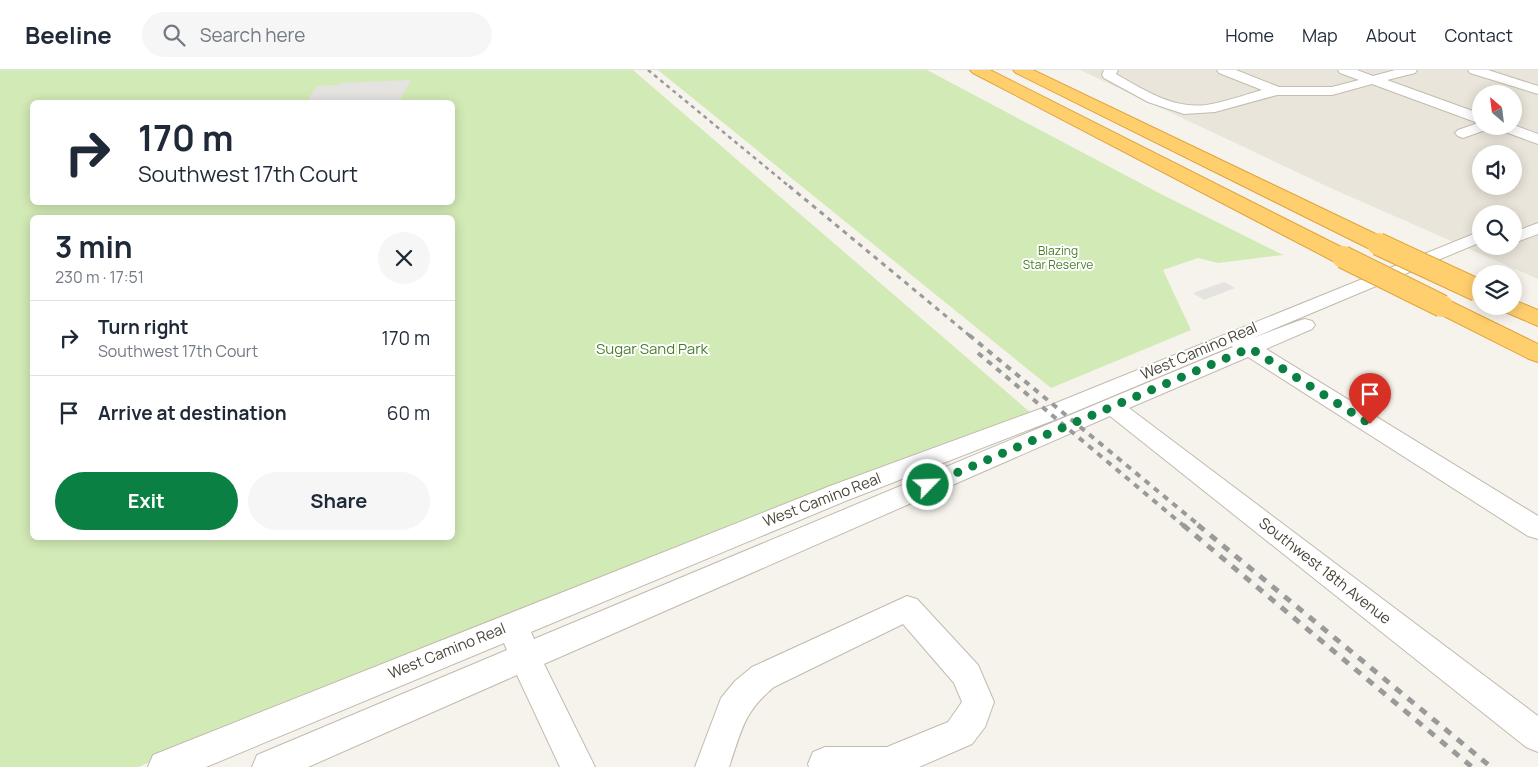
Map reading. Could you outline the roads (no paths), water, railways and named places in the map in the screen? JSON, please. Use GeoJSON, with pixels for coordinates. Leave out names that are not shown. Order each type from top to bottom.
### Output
{"type":"FeatureCollection","features":[{"type":"Feature","properties":{"kind":"highway"},"geometry":{"type":"LineString","coordinates":[[965,70],[1014,89],[1468,293],[1538,339]]}},
{"type":"Feature","properties":{"kind":"highway"},"geometry":{"type":"LineString","coordinates":[[978,70],[1014,89]]}},
{"type":"Feature","properties":{"kind":"highway"},"geometry":{"type":"LineString","coordinates":[[997,70],[1368,248],[1468,293],[1538,354]]}},
{"type":"Feature","properties":{"kind":"highway"},"geometry":{"type":"LineString","coordinates":[[1021,70],[1368,248]]}},
{"type":"Feature","properties":{"kind":"highway"},"geometry":{"type":"LineString","coordinates":[[1039,70],[1206,150]]}},
{"type":"Feature","properties":{"kind":"highway"},"geometry":{"type":"LineString","coordinates":[[1051,70],[1128,108],[1206,150],[1368,248]]}},
{"type":"Feature","properties":{"kind":"highway"},"geometry":{"type":"LineString","coordinates":[[1522,298],[1538,305]]}},
{"type":"Feature","properties":{"kind":"highway"},"geometry":{"type":"LineString","coordinates":[[1522,311],[1538,319]]}},
{"type":"Feature","properties":{"kind":"street"},"geometry":{"type":"LineString","coordinates":[[1111,70],[1109,75],[1114,78],[1149,96],[1183,110],[1204,110],[1277,91],[1332,91],[1410,70]]}},
{"type":"Feature","properties":{"kind":"street"},"geometry":{"type":"LineString","coordinates":[[1224,70],[1277,91]]}},
{"type":"Feature","properties":{"kind":"street"},"geometry":{"type":"LineString","coordinates":[[1345,70],[1472,116]]}},
{"type":"Feature","properties":{"kind":"street"},"geometry":{"type":"LineString","coordinates":[[1475,70],[1538,90]]}},
{"type":"Feature","properties":{"kind":"street"},"geometry":{"type":"LineString","coordinates":[[1463,133],[1472,130]]}},
{"type":"Feature","properties":{"kind":"street"},"geometry":{"type":"LineString","coordinates":[[1522,133],[1538,139]]}},
{"type":"Feature","properties":{"kind":"street"},"geometry":{"type":"LineString","coordinates":[[1522,220],[1538,213]]}},
{"type":"Feature","properties":{"kind":"street"},"geometry":{"type":"LineString","coordinates":[[1522,235],[1538,228]]}},
{"type":"Feature","properties":{"kind":"street","name":"West Camino Real"},"geometry":{"type":"LineString","coordinates":[[269,767],[1112,406],[1241,342],[1472,240]]}},
{"type":"Feature","properties":{"kind":"street","name":"West Camino Real"},"geometry":{"type":"LineString","coordinates":[[165,767],[839,493],[1472,255]]}},
{"type":"Feature","properties":{"kind":"street"},"geometry":{"type":"LineString","coordinates":[[1241,342],[1538,529]]}},
{"type":"Feature","properties":{"kind":"street","name":"Southwest 18th Avenue"},"geometry":{"type":"LineString","coordinates":[[1112,406],[1538,736]]}},
{"type":"Feature","properties":{"kind":"street"},"geometry":{"type":"LineString","coordinates":[[712,767],[733,710],[746,691],[763,677],[907,608],[968,675],[978,702],[973,716],[960,732],[888,764],[825,764]]}},
{"type":"Feature","properties":{"kind":"street"},"geometry":{"type":"LineString","coordinates":[[513,624],[526,658],[578,767]]}},
{"type":"Feature","properties":{"kind":"railway"},"geometry":{"type":"LineString","coordinates":[[648,70],[790,187]]}},
{"type":"Feature","properties":{"kind":"railway"},"geometry":{"type":"LineString","coordinates":[[789,186],[970,336]]}},
{"type":"Feature","properties":{"kind":"railway"},"geometry":{"type":"LineString","coordinates":[[969,335],[1200,526]]}},
{"type":"Feature","properties":{"kind":"railway"},"geometry":{"type":"LineString","coordinates":[[978,353],[1184,526]]}},
{"type":"Feature","properties":{"kind":"railway"},"geometry":{"type":"LineString","coordinates":[[1183,525],[1472,767]]}},
{"type":"Feature","properties":{"kind":"railway"},"geometry":{"type":"LineString","coordinates":[[1198,525],[1491,767]]}},
{"type":"Feature","properties":{"kind":"park label","name":"Blazing Star Reserve"},"geometry":{"type":"Point","coordinates":[1058,258]}},
{"type":"Feature","properties":{"kind":"park label","name":"Sugar Sand Park"},"geometry":{"type":"Point","coordinates":[652,349]}}]}
